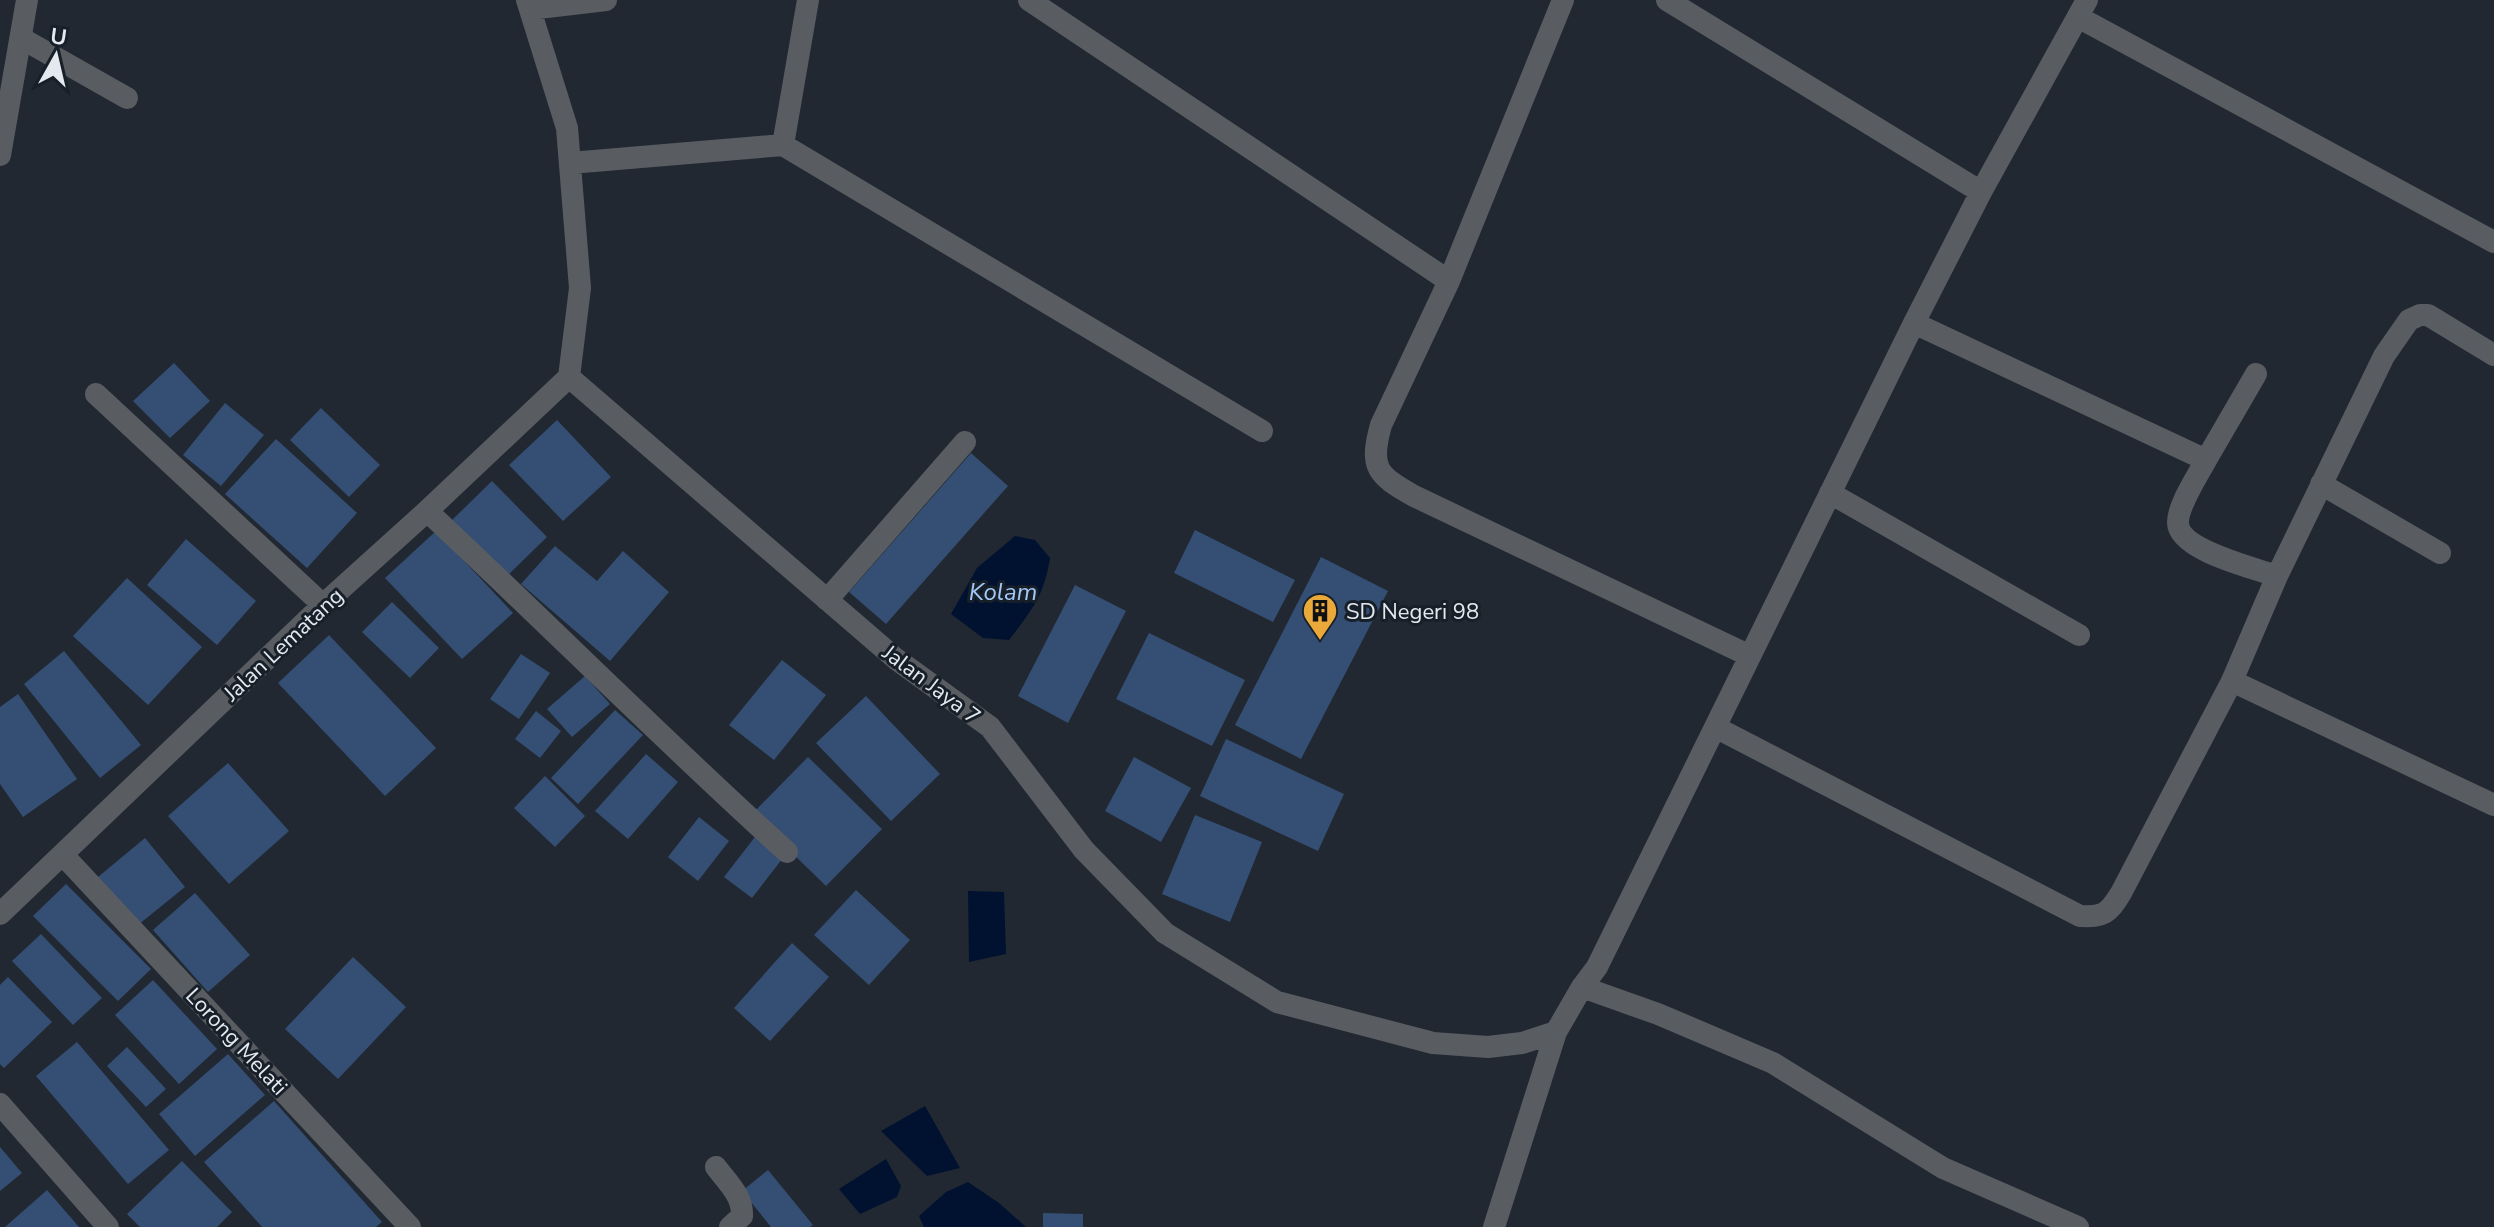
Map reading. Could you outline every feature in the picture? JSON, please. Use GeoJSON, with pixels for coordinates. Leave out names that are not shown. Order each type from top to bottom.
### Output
{"type":"FeatureCollection","features":[{"type":"Feature","properties":{"kind":"street"},"geometry":{"type":"LineString","coordinates":[[0,155],[27,0]]}},
{"type":"Feature","properties":{"kind":"street"},"geometry":{"type":"LineString","coordinates":[[569,377],[580,288],[567,128],[529,4],[606,0]]}},
{"type":"Feature","properties":{"kind":"street"},"geometry":{"type":"LineString","coordinates":[[783,145],[808,0]]}},
{"type":"Feature","properties":{"kind":"street"},"geometry":{"type":"LineString","coordinates":[[1029,0],[1449,281]]}},
{"type":"Feature","properties":{"kind":"street"},"geometry":{"type":"LineString","coordinates":[[1563,0],[1449,281],[1381,425],[1375,451],[1378,471],[1388,481],[1414,496],[1750,656]]}},
{"type":"Feature","properties":{"kind":"street"},"geometry":{"type":"LineString","coordinates":[[1667,0],[1981,192]]}},
{"type":"Feature","properties":{"kind":"street"},"geometry":{"type":"LineString","coordinates":[[1494,1227],[1556,1032],[1597,967],[1914,323],[1981,192],[2083,8],[2492,237]]}},
{"type":"Feature","properties":{"kind":"street"},"geometry":{"type":"LineString","coordinates":[[21,38],[127,98]]}},
{"type":"Feature","properties":{"kind":"street"},"geometry":{"type":"LineString","coordinates":[[570,163],[783,145],[1262,431]]}},
{"type":"Feature","properties":{"kind":"street"},"geometry":{"type":"LineString","coordinates":[[1715,727],[2080,916],[2101,916],[2111,910],[2121,893],[2232,681],[2321,484],[2384,356],[2409,320],[2428,315],[2494,355]]}},
{"type":"Feature","properties":{"kind":"street"},"geometry":{"type":"LineString","coordinates":[[1914,323],[2206,460]]}},
{"type":"Feature","properties":{"kind":"street"},"geometry":{"type":"LineString","coordinates":[[2256,374],[2206,460],[2178,521],[2180,533],[2191,543],[2277,576]]}},
{"type":"Feature","properties":{"kind":"street","name":"Jalan Lematang"},"geometry":{"type":"LineString","coordinates":[[0,914],[323,605],[569,377]]}},
{"type":"Feature","properties":{"kind":"street","name":"Jalan Jaya 7"},"geometry":{"type":"LineString","coordinates":[[569,377],[896,659],[990,727],[1084,850],[1165,933],[1277,1002],[1433,1043],[1504,1046],[1556,1032]]}},
{"type":"Feature","properties":{"kind":"street"},"geometry":{"type":"LineString","coordinates":[[96,394],[323,605]]}},
{"type":"Feature","properties":{"kind":"street"},"geometry":{"type":"LineString","coordinates":[[827,600],[965,442]]}},
{"type":"Feature","properties":{"kind":"street"},"geometry":{"type":"LineString","coordinates":[[2321,484],[2440,553]]}},
{"type":"Feature","properties":{"kind":"street"},"geometry":{"type":"LineString","coordinates":[[1830,493],[2079,635]]}},
{"type":"Feature","properties":{"kind":"street"},"geometry":{"type":"LineString","coordinates":[[427,511],[557,632],[677,752],[787,852]]}},
{"type":"Feature","properties":{"kind":"street"},"geometry":{"type":"LineString","coordinates":[[2232,681],[2494,805]]}},
{"type":"Feature","properties":{"kind":"street","name":"Lorong Melati"},"geometry":{"type":"LineString","coordinates":[[63,855],[410,1227]]}},
{"type":"Feature","properties":{"kind":"street"},"geometry":{"type":"LineString","coordinates":[[1582,987],[1658,1014],[1773,1063],[1943,1168],[2078,1227]]}},
{"type":"Feature","properties":{"kind":"street"},"geometry":{"type":"LineString","coordinates":[[0,1104],[108,1227]]}},
{"type":"Feature","properties":{"kind":"street"},"geometry":{"type":"LineString","coordinates":[[716,1167],[741,1200],[742,1216],[730,1227]]}},
{"type":"Feature","properties":{"kind":"water","name":"Kolam"},"geometry":{"type":"Polygon","coordinates":[[[1015,536],[1035,540],[1050,558],[1044,583],[1030,611],[1009,640],[983,638],[951,614],[977,568],[1015,536]]]}},
{"type":"Feature","properties":{"kind":"water"},"geometry":{"type":"Polygon","coordinates":[[[968,891],[1004,892],[1006,954],[969,962],[968,891]]]}},
{"type":"Feature","properties":{"kind":"water"},"geometry":{"type":"Polygon","coordinates":[[[925,1106],[960,1168],[927,1176],[881,1131],[925,1106]]]}},
{"type":"Feature","properties":{"kind":"water"},"geometry":{"type":"Polygon","coordinates":[[[886,1159],[901,1186],[897,1197],[860,1214],[839,1189],[886,1159]]]}},
{"type":"Feature","properties":{"kind":"water"},"geometry":{"type":"Polygon","coordinates":[[[968,1182],[999,1203],[1026,1227],[924,1227],[919,1216],[946,1192],[968,1182]]]}},
{"type":"Feature","properties":{"kind":"building"},"geometry":{"type":"Polygon","coordinates":[[[174,363],[210,401],[170,438],[133,401],[174,363]]]}},
{"type":"Feature","properties":{"kind":"building"},"geometry":{"type":"Polygon","coordinates":[[[225,403],[264,435],[221,486],[183,455],[225,403]]]}},
{"type":"Feature","properties":{"kind":"building"},"geometry":{"type":"Polygon","coordinates":[[[321,408],[380,465],[349,497],[290,440],[321,408]]]}},
{"type":"Feature","properties":{"kind":"building"},"geometry":{"type":"Polygon","coordinates":[[[557,420],[611,477],[563,521],[509,465],[557,420]]]}},
{"type":"Feature","properties":{"kind":"building"},"geometry":{"type":"Polygon","coordinates":[[[276,439],[357,513],[307,568],[225,494],[276,439]]]}},
{"type":"Feature","properties":{"kind":"building"},"geometry":{"type":"Polygon","coordinates":[[[971,453],[1008,486],[886,624],[849,592],[971,453]]]}},
{"type":"Feature","properties":{"kind":"building"},"geometry":{"type":"Polygon","coordinates":[[[492,481],[547,537],[505,578],[450,522],[492,481]]]}},
{"type":"Feature","properties":{"kind":"building"},"geometry":{"type":"Polygon","coordinates":[[[1195,530],[1295,580],[1273,622],[1174,573],[1195,530]]]}},
{"type":"Feature","properties":{"kind":"building"},"geometry":{"type":"Polygon","coordinates":[[[436,531],[513,613],[462,659],[385,578],[436,531]]]}},
{"type":"Feature","properties":{"kind":"building"},"geometry":{"type":"Polygon","coordinates":[[[186,539],[256,601],[217,645],[147,585],[186,539]]]}},
{"type":"Feature","properties":{"kind":"building"},"geometry":{"type":"Polygon","coordinates":[[[555,546],[597,581],[623,551],[669,592],[610,661],[521,584],[555,546]]]}},
{"type":"Feature","properties":{"kind":"building","name":"SD Negeri 98"},"geometry":{"type":"Polygon","coordinates":[[[1321,557],[1388,591],[1301,759],[1235,725],[1321,557]]]}},
{"type":"Feature","properties":{"kind":"building"},"geometry":{"type":"Polygon","coordinates":[[[127,578],[202,647],[148,705],[73,636],[127,578]]]}},
{"type":"Feature","properties":{"kind":"building"},"geometry":{"type":"Polygon","coordinates":[[[1075,585],[1126,611],[1068,723],[1018,696],[1075,585]]]}},
{"type":"Feature","properties":{"kind":"building"},"geometry":{"type":"Polygon","coordinates":[[[392,602],[439,648],[410,678],[362,632],[392,602]]]}},
{"type":"Feature","properties":{"kind":"building"},"geometry":{"type":"Polygon","coordinates":[[[1149,633],[1245,680],[1212,746],[1116,699],[1149,633]]]}},
{"type":"Feature","properties":{"kind":"building"},"geometry":{"type":"Polygon","coordinates":[[[329,635],[436,748],[385,796],[278,683],[329,635]]]}},
{"type":"Feature","properties":{"kind":"building"},"geometry":{"type":"Polygon","coordinates":[[[64,651],[141,745],[100,778],[24,684],[64,651]]]}},
{"type":"Feature","properties":{"kind":"building"},"geometry":{"type":"Polygon","coordinates":[[[521,654],[550,673],[519,719],[490,699],[521,654]]]}},
{"type":"Feature","properties":{"kind":"building"},"geometry":{"type":"Polygon","coordinates":[[[782,660],[826,695],[774,760],[729,725],[782,660]]]}},
{"type":"Feature","properties":{"kind":"building"},"geometry":{"type":"Polygon","coordinates":[[[585,676],[610,704],[572,737],[547,709],[585,676]]]}},
{"type":"Feature","properties":{"kind":"building"},"geometry":{"type":"Polygon","coordinates":[[[18,694],[77,779],[23,817],[0,784],[0,707],[18,694]]]}},
{"type":"Feature","properties":{"kind":"building"},"geometry":{"type":"Polygon","coordinates":[[[866,696],[940,774],[891,821],[816,743],[866,696]]]}},
{"type":"Feature","properties":{"kind":"building"},"geometry":{"type":"Polygon","coordinates":[[[615,710],[643,735],[578,804],[551,778],[615,710]]]}},
{"type":"Feature","properties":{"kind":"building"},"geometry":{"type":"Polygon","coordinates":[[[536,711],[561,731],[540,758],[515,739],[536,711]]]}},
{"type":"Feature","properties":{"kind":"building"},"geometry":{"type":"Polygon","coordinates":[[[1226,739],[1344,794],[1318,851],[1200,796],[1226,739]]]}},
{"type":"Feature","properties":{"kind":"building"},"geometry":{"type":"Polygon","coordinates":[[[646,754],[678,782],[628,839],[595,811],[646,754]]]}},
{"type":"Feature","properties":{"kind":"building"},"geometry":{"type":"Polygon","coordinates":[[[808,757],[882,829],[826,886],[752,814],[808,757]]]}},
{"type":"Feature","properties":{"kind":"building"},"geometry":{"type":"Polygon","coordinates":[[[1134,757],[1191,788],[1161,842],[1105,811],[1134,757]]]}},
{"type":"Feature","properties":{"kind":"building"},"geometry":{"type":"Polygon","coordinates":[[[228,763],[289,831],[229,884],[168,816],[228,763]]]}},
{"type":"Feature","properties":{"kind":"building"},"geometry":{"type":"Polygon","coordinates":[[[545,776],[585,816],[555,847],[514,808],[545,776]]]}},
{"type":"Feature","properties":{"kind":"building"},"geometry":{"type":"Polygon","coordinates":[[[1195,815],[1262,842],[1230,922],[1162,894],[1195,815]]]}},
{"type":"Feature","properties":{"kind":"building"},"geometry":{"type":"Polygon","coordinates":[[[699,817],[729,841],[698,881],[668,857],[699,817]]]}},
{"type":"Feature","properties":{"kind":"building"},"geometry":{"type":"Polygon","coordinates":[[[758,833],[786,854],[752,898],[724,877],[758,833]]]}},
{"type":"Feature","properties":{"kind":"building"},"geometry":{"type":"Polygon","coordinates":[[[145,838],[185,887],[138,925],[98,877],[145,838]]]}},
{"type":"Feature","properties":{"kind":"building"},"geometry":{"type":"Polygon","coordinates":[[[66,884],[151,969],[118,1001],[33,916],[66,884]]]}},
{"type":"Feature","properties":{"kind":"building"},"geometry":{"type":"Polygon","coordinates":[[[856,890],[910,940],[869,985],[814,935],[856,890]]]}},
{"type":"Feature","properties":{"kind":"building"},"geometry":{"type":"Polygon","coordinates":[[[195,893],[250,955],[208,992],[153,930],[195,893]]]}},
{"type":"Feature","properties":{"kind":"building"},"geometry":{"type":"Polygon","coordinates":[[[41,934],[102,998],[73,1025],[12,961],[41,934]]]}},
{"type":"Feature","properties":{"kind":"building"},"geometry":{"type":"Polygon","coordinates":[[[792,943],[829,977],[770,1041],[734,1008],[792,943]]]}},
{"type":"Feature","properties":{"kind":"building"},"geometry":{"type":"Polygon","coordinates":[[[353,957],[406,1007],[338,1079],[285,1029],[353,957]]]}},
{"type":"Feature","properties":{"kind":"building"},"geometry":{"type":"Polygon","coordinates":[[[8,977],[52,1022],[4,1068],[0,1064],[0,985],[8,977]]]}},
{"type":"Feature","properties":{"kind":"building"},"geometry":{"type":"Polygon","coordinates":[[[153,980],[217,1049],[179,1084],[115,1015],[153,980]]]}},
{"type":"Feature","properties":{"kind":"building"},"geometry":{"type":"Polygon","coordinates":[[[77,1042],[169,1150],[128,1184],[36,1076],[77,1042]]]}},
{"type":"Feature","properties":{"kind":"building"},"geometry":{"type":"Polygon","coordinates":[[[127,1047],[166,1089],[146,1107],[107,1066],[127,1047]]]}},
{"type":"Feature","properties":{"kind":"building"},"geometry":{"type":"Polygon","coordinates":[[[228,1054],[265,1095],[195,1156],[159,1114],[228,1054]]]}},
{"type":"Feature","properties":{"kind":"building"},"geometry":{"type":"Polygon","coordinates":[[[274,1101],[382,1222],[376,1227],[262,1227],[204,1162],[274,1101]]]}},
{"type":"Feature","properties":{"kind":"building"},"geometry":{"type":"Polygon","coordinates":[[[0,1147],[22,1173],[0,1191],[0,1147]]]}},
{"type":"Feature","properties":{"kind":"building"},"geometry":{"type":"Polygon","coordinates":[[[182,1161],[232,1212],[217,1227],[140,1227],[127,1214],[182,1161]]]}},
{"type":"Feature","properties":{"kind":"building"},"geometry":{"type":"Polygon","coordinates":[[[768,1170],[813,1225],[771,1227],[742,1191],[768,1170]]]}},
{"type":"Feature","properties":{"kind":"building"},"geometry":{"type":"Polygon","coordinates":[[[47,1190],[79,1227],[5,1227],[47,1190]]]}},
{"type":"Feature","properties":{"kind":"building"},"geometry":{"type":"Polygon","coordinates":[[[1043,1213],[1083,1214],[1083,1227],[1043,1227],[1043,1213]]]}},
{"type":"Feature","properties":{"kind":"place","name":"SD Negeri 98"},"geometry":{"type":"Point","coordinates":[1320,642]}}]}
